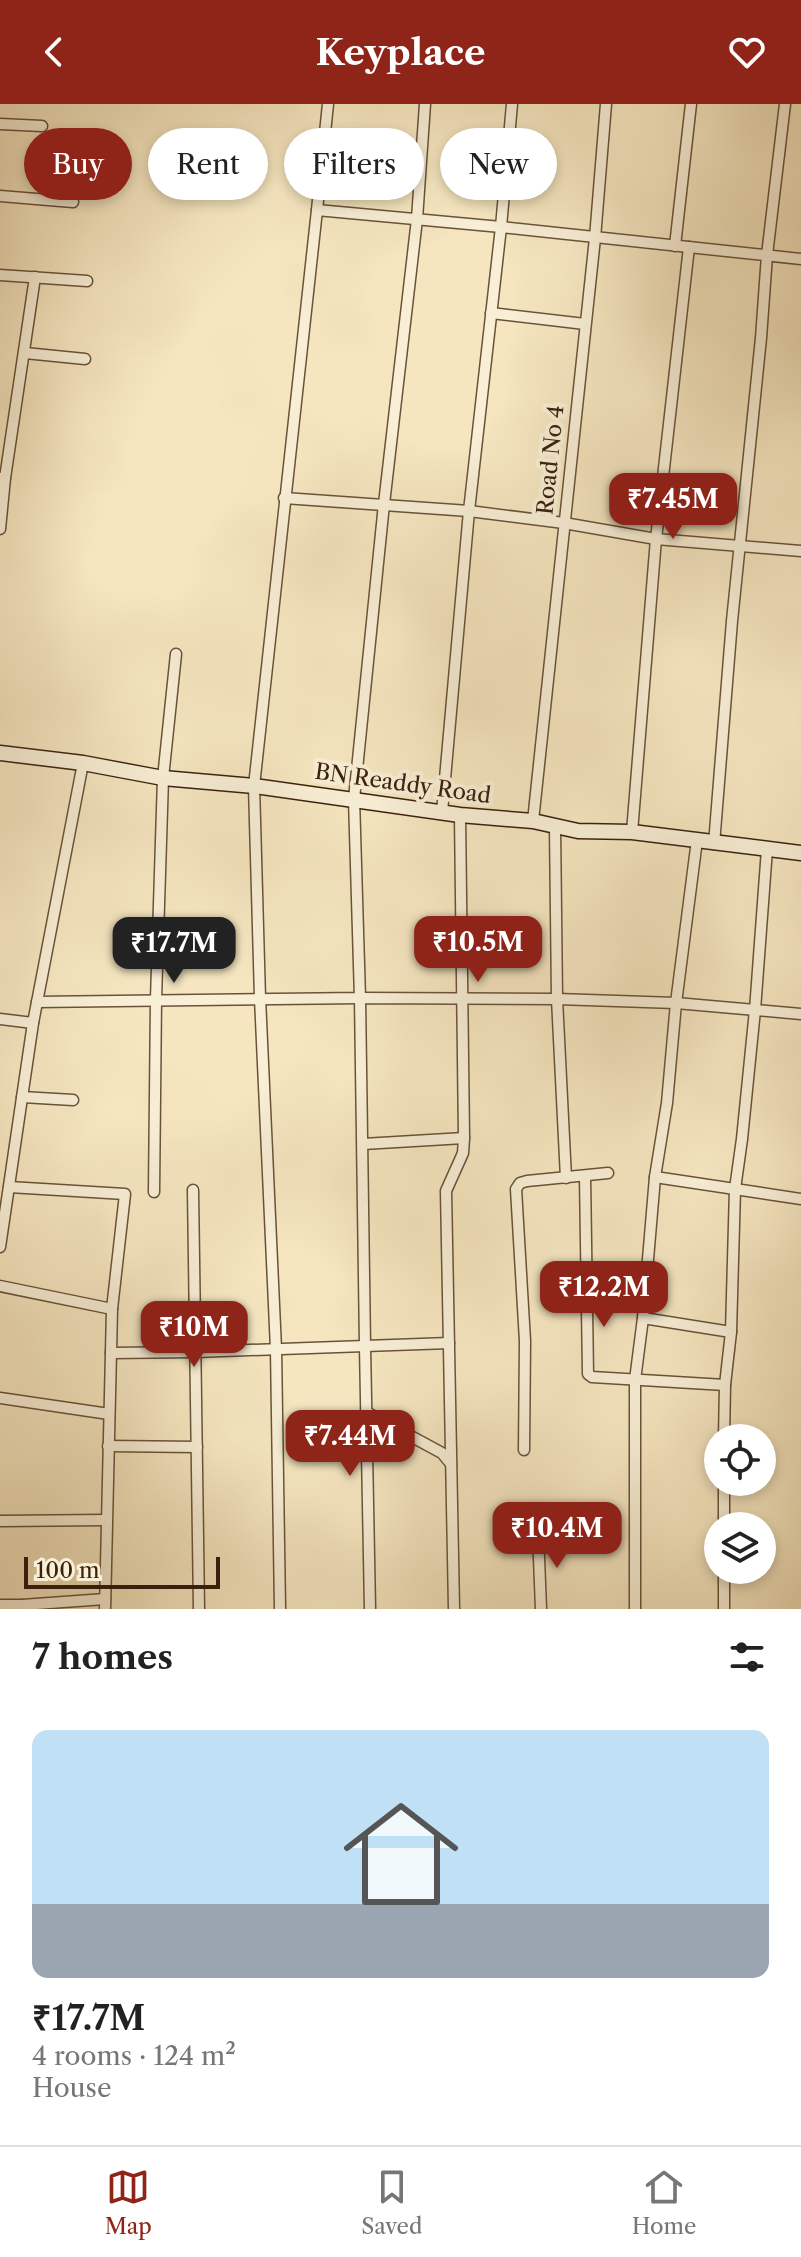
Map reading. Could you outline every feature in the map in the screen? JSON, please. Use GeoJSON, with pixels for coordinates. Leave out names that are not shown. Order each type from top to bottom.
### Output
{"type":"FeatureCollection","features":[{"type":"Feature","properties":{"kind":"street"},"geometry":{"type":"LineString","coordinates":[[280,1609],[276,1349],[254,786],[328,104]]}},
{"type":"Feature","properties":{"kind":"street"},"geometry":{"type":"LineString","coordinates":[[370,1609],[354,799],[417,219],[425,104]]}},
{"type":"Feature","properties":{"kind":"street"},"geometry":{"type":"LineString","coordinates":[[442,812],[469,511],[512,104]]}},
{"type":"Feature","properties":{"kind":"street","name":"Road No 4"},"geometry":{"type":"LineString","coordinates":[[533,821],[595,238],[606,104]]}},
{"type":"Feature","properties":{"kind":"street"},"geometry":{"type":"LineString","coordinates":[[675,246],[691,104]]}},
{"type":"Feature","properties":{"kind":"street"},"geometry":{"type":"LineString","coordinates":[[714,844],[767,255],[785,104]]}},
{"type":"Feature","properties":{"kind":"street"},"geometry":{"type":"LineString","coordinates":[[0,124],[42,126]]}},
{"type":"Feature","properties":{"kind":"street"},"geometry":{"type":"LineString","coordinates":[[0,196],[73,202]]}},
{"type":"Feature","properties":{"kind":"street"},"geometry":{"type":"LineString","coordinates":[[317,210],[801,259]]}},
{"type":"Feature","properties":{"kind":"street"},"geometry":{"type":"LineString","coordinates":[[632,832],[656,539],[689,247]]}},
{"type":"Feature","properties":{"kind":"street"},"geometry":{"type":"LineString","coordinates":[[0,275],[87,281]]}},
{"type":"Feature","properties":{"kind":"street"},"geometry":{"type":"LineString","coordinates":[[0,529],[3,478],[35,277]]}},
{"type":"Feature","properties":{"kind":"street"},"geometry":{"type":"LineString","coordinates":[[491,313],[585,324]]}},
{"type":"Feature","properties":{"kind":"street"},"geometry":{"type":"LineString","coordinates":[[25,353],[85,359]]}},
{"type":"Feature","properties":{"kind":"street"},"geometry":{"type":"LineString","coordinates":[[284,498],[469,511],[656,539],[801,551]]}},
{"type":"Feature","properties":{"kind":"street"},"geometry":{"type":"LineString","coordinates":[[154,1192],[163,778],[176,654]]}},
{"type":"Feature","properties":{"kind":"street","name":"BN Readdy Road"},"geometry":{"type":"LineString","coordinates":[[0,753],[83,763],[163,778],[254,786],[460,815],[533,821],[578,831],[632,832],[801,853]]}},
{"type":"Feature","properties":{"kind":"street"},"geometry":{"type":"LineString","coordinates":[[0,1247],[33,1023],[83,763]]}},
{"type":"Feature","properties":{"kind":"street"},"geometry":{"type":"LineString","coordinates":[[454,1609],[446,1191],[463,1153],[464,1138],[460,815]]}},
{"type":"Feature","properties":{"kind":"street"},"geometry":{"type":"LineString","coordinates":[[555,827],[557,999],[566,1178]]}},
{"type":"Feature","properties":{"kind":"street"},"geometry":{"type":"LineString","coordinates":[[635,1609],[635,1380],[655,1177],[667,1103],[697,840]]}},
{"type":"Feature","properties":{"kind":"street"},"geometry":{"type":"LineString","coordinates":[[724,1424],[731,1332],[735,1189],[755,1010],[767,849]]}},
{"type":"Feature","properties":{"kind":"street"},"geometry":{"type":"LineString","coordinates":[[37,1002],[260,998],[557,999],[676,1003],[801,1014]]}},
{"type":"Feature","properties":{"kind":"street"},"geometry":{"type":"LineString","coordinates":[[0,1019],[33,1023]]}},
{"type":"Feature","properties":{"kind":"street"},"geometry":{"type":"LineString","coordinates":[[22,1097],[73,1100]]}},
{"type":"Feature","properties":{"kind":"street"},"geometry":{"type":"LineString","coordinates":[[363,1144],[464,1138]]}},
{"type":"Feature","properties":{"kind":"street"},"geometry":{"type":"LineString","coordinates":[[524,1450],[525,1341],[516,1189],[520,1183],[527,1181],[608,1173]]}},
{"type":"Feature","properties":{"kind":"street"},"geometry":{"type":"LineString","coordinates":[[585,1176],[588,1374],[592,1377],[725,1385]]}},
{"type":"Feature","properties":{"kind":"street"},"geometry":{"type":"LineString","coordinates":[[655,1177],[801,1199]]}},
{"type":"Feature","properties":{"kind":"street"},"geometry":{"type":"LineString","coordinates":[[0,1605],[105,1604],[112,1309],[125,1194],[9,1187]]}},
{"type":"Feature","properties":{"kind":"street"},"geometry":{"type":"LineString","coordinates":[[193,1190],[199,1609]]}},
{"type":"Feature","properties":{"kind":"street"},"geometry":{"type":"LineString","coordinates":[[0,1286],[112,1309]]}},
{"type":"Feature","properties":{"kind":"street"},"geometry":{"type":"LineString","coordinates":[[643,1318],[731,1332]]}},
{"type":"Feature","properties":{"kind":"street"},"geometry":{"type":"LineString","coordinates":[[111,1353],[449,1343]]}},
{"type":"Feature","properties":{"kind":"street"},"geometry":{"type":"LineString","coordinates":[[0,1398],[109,1414]]}},
{"type":"Feature","properties":{"kind":"street"},"geometry":{"type":"LineString","coordinates":[[366,1412],[442,1453],[452,1466]]}},
{"type":"Feature","properties":{"kind":"street"},"geometry":{"type":"LineString","coordinates":[[108,1446],[197,1447]]}},
{"type":"Feature","properties":{"kind":"street"},"geometry":{"type":"LineString","coordinates":[[0,1521],[106,1520]]}},
{"type":"Feature","properties":{"kind":"street"},"geometry":{"type":"LineString","coordinates":[[538,1533],[541,1609]]}},
{"type":"Feature","properties":{"kind":"street"},"geometry":{"type":"LineString","coordinates":[[724,1584],[724,1609]]}}]}
